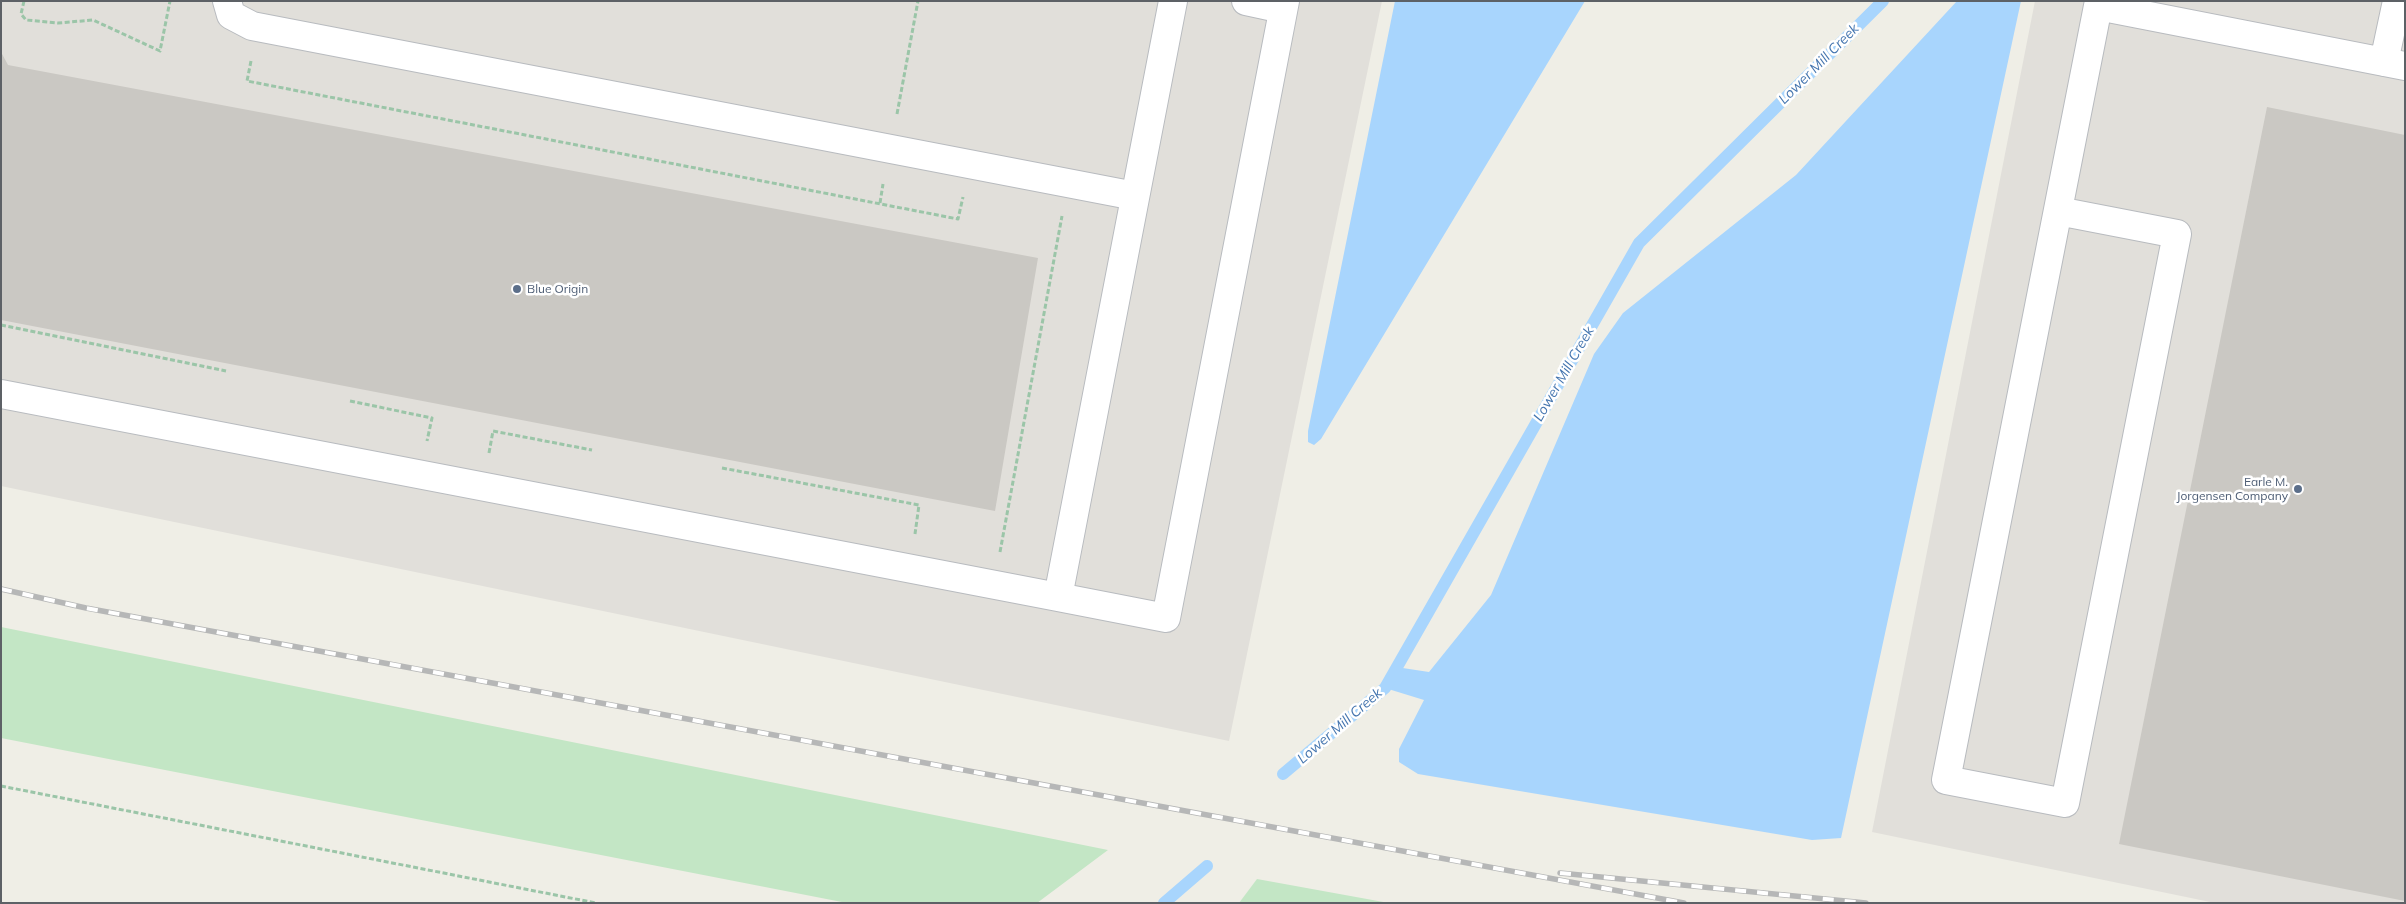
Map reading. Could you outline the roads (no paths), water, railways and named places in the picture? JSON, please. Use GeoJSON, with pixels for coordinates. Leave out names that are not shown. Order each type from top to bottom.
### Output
{"type":"FeatureCollection","features":[{"type":"Feature","properties":{"kind":"lane"},"geometry":{"type":"LineString","coordinates":[[227,1],[232,15],[252,26],[1136,196]]}},
{"type":"Feature","properties":{"kind":"lane"},"geometry":{"type":"LineString","coordinates":[[1058,597],[1172,1]]}},
{"type":"Feature","properties":{"kind":"lane"},"geometry":{"type":"LineString","coordinates":[[1,394],[1166,618],[1284,5],[1246,1]]}},
{"type":"Feature","properties":{"kind":"lane"},"geometry":{"type":"LineString","coordinates":[[2058,211],[2177,234],[2065,803],[1946,780],[2058,211],[2099,3],[2395,64],[2397,1]]}},
{"type":"Feature","properties":{"kind":"water"},"geometry":{"type":"Polygon","coordinates":[[[1395,1],[1585,1],[1321,439],[1314,445],[1308,442],[1308,431],[1395,1]]]}},
{"type":"Feature","properties":{"kind":"water"},"geometry":{"type":"Polygon","coordinates":[[[1957,1],[2021,1],[1841,838],[1812,840],[1418,774],[1399,762],[1399,749],[1424,700],[1385,688],[1396,667],[1429,672],[1491,595],[1594,354],[1623,313],[1796,175],[1957,1]]]}},
{"type":"Feature","properties":{"kind":"waterway","name":"Lower Mill Creek"},"geometry":{"type":"LineString","coordinates":[[1283,774],[1385,688],[1639,243],[1883,1]]}},
{"type":"Feature","properties":{"kind":"waterway","name":"Lower Mill Creek"},"geometry":{"type":"LineString","coordinates":[[1164,903],[1207,866]]}},
{"type":"Feature","properties":{"kind":"railway"},"geometry":{"type":"LineString","coordinates":[[1,589],[86,608],[1684,903]]}},
{"type":"Feature","properties":{"kind":"railway"},"geometry":{"type":"LineString","coordinates":[[1560,873],[1866,903]]}},
{"type":"Feature","properties":{"kind":"place","name":"Blue Origin"},"geometry":{"type":"Point","coordinates":[517,289]}},
{"type":"Feature","properties":{"kind":"place","name":"Earle M. Jorgensen Company"},"geometry":{"type":"Point","coordinates":[2298,489]}}]}
